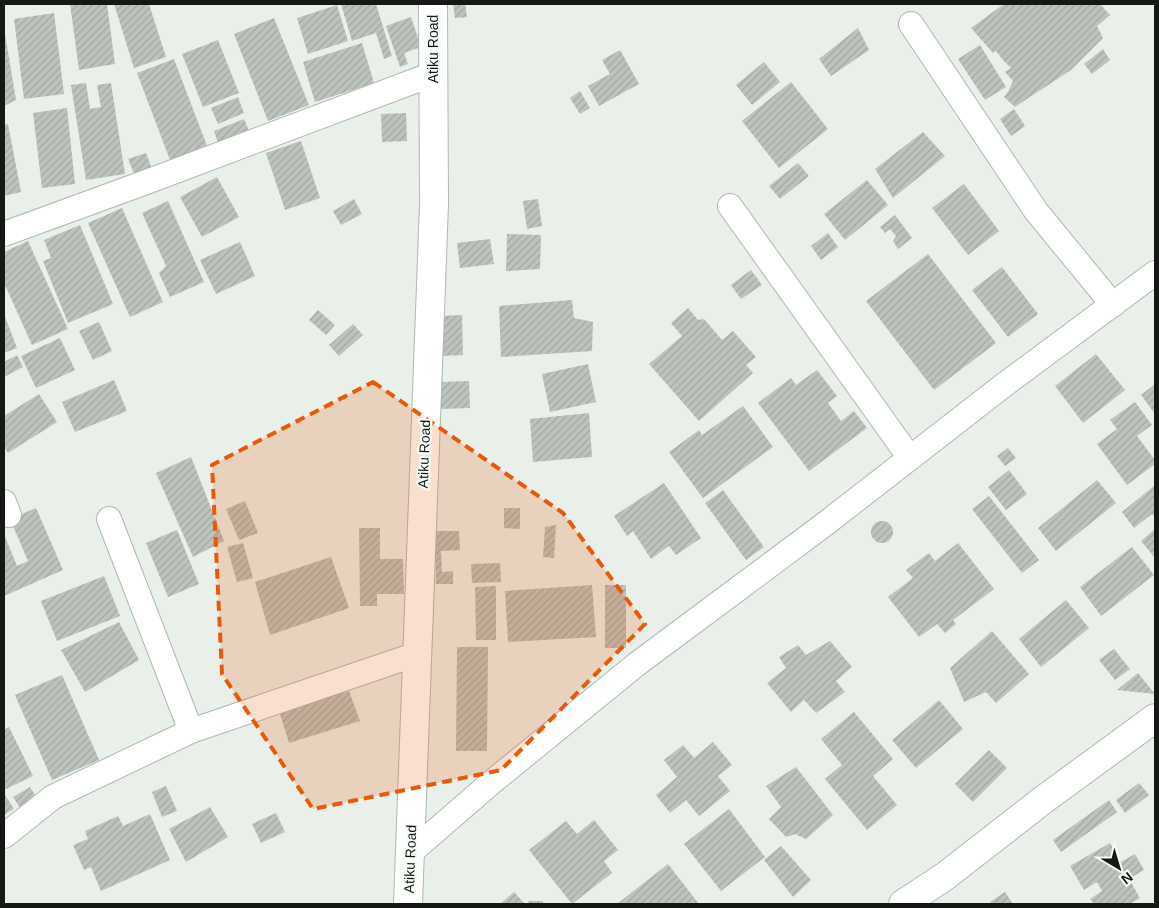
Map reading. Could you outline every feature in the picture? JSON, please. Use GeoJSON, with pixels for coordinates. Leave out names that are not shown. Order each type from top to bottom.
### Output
{"type":"FeatureCollection","features":[{"type":"Feature","properties":{"kind":"street","name":"Atiku Road"},"geometry":{"type":"LineString","coordinates":[[408,904],[434,204],[433,4]]}},
{"type":"Feature","properties":{"kind":"street"},"geometry":{"type":"LineString","coordinates":[[911,24],[1036,211],[1113,305]]}},
{"type":"Feature","properties":{"kind":"street"},"geometry":{"type":"LineString","coordinates":[[4,234],[433,74]]}},
{"type":"Feature","properties":{"kind":"street"},"geometry":{"type":"LineString","coordinates":[[730,206],[910,458]]}},
{"type":"Feature","properties":{"kind":"street"},"geometry":{"type":"LineString","coordinates":[[410,853],[492,782],[637,664],[825,524],[1004,385],[1155,273]]}},
{"type":"Feature","properties":{"kind":"street"},"geometry":{"type":"LineString","coordinates":[[109,519],[191,731]]}},
{"type":"Feature","properties":{"kind":"street"},"geometry":{"type":"LineString","coordinates":[[4,836],[53,797],[191,731],[417,654]]}},
{"type":"Feature","properties":{"kind":"street"},"geometry":{"type":"LineString","coordinates":[[903,904],[944,877],[1043,800],[1155,718]]}},
{"type":"Feature","properties":{"kind":"highlighted area"},"geometry":{"type":"Polygon","coordinates":[[[373,382],[563,513],[645,624],[501,770],[313,809],[222,674],[212,465],[373,382]]]}},
{"type":"Feature","properties":{"kind":"building"},"geometry":{"type":"Polygon","coordinates":[[[70,4],[107,4],[115,64],[79,70],[70,4]]]}},
{"type":"Feature","properties":{"kind":"building"},"geometry":{"type":"Polygon","coordinates":[[[114,4],[149,4],[166,57],[134,68],[114,4]]]}},
{"type":"Feature","properties":{"kind":"building"},"geometry":{"type":"Polygon","coordinates":[[[341,4],[376,4],[392,56],[384,59],[376,33],[352,41],[341,4]]]}},
{"type":"Feature","properties":{"kind":"building"},"geometry":{"type":"Polygon","coordinates":[[[453,4],[465,4],[467,17],[455,18],[453,4]]]}},
{"type":"Feature","properties":{"kind":"building"},"geometry":{"type":"Polygon","coordinates":[[[1004,4],[1100,4],[1110,15],[1097,26],[1103,38],[1071,70],[1015,107],[1004,97],[1013,81],[1005,72],[1011,68],[996,51],[993,53],[971,28],[1004,4]]]}},
{"type":"Feature","properties":{"kind":"building"},"geometry":{"type":"Polygon","coordinates":[[[337,5],[348,41],[308,54],[297,18],[337,5]]]}},
{"type":"Feature","properties":{"kind":"building"},"geometry":{"type":"Polygon","coordinates":[[[54,13],[64,94],[24,99],[14,19],[54,13]]]}},
{"type":"Feature","properties":{"kind":"building"},"geometry":{"type":"Polygon","coordinates":[[[411,17],[421,47],[404,53],[408,64],[400,67],[386,26],[411,17]]]}},
{"type":"Feature","properties":{"kind":"building"},"geometry":{"type":"Polygon","coordinates":[[[274,18],[309,105],[268,121],[234,34],[274,18]]]}},
{"type":"Feature","properties":{"kind":"building"},"geometry":{"type":"Polygon","coordinates":[[[858,28],[869,50],[831,76],[819,59],[858,28]]]}},
{"type":"Feature","properties":{"kind":"building"},"geometry":{"type":"Polygon","coordinates":[[[4,34],[16,100],[4,106],[4,34]]]}},
{"type":"Feature","properties":{"kind":"building"},"geometry":{"type":"Polygon","coordinates":[[[218,40],[239,93],[203,107],[182,54],[218,40]]]}},
{"type":"Feature","properties":{"kind":"building"},"geometry":{"type":"Polygon","coordinates":[[[362,43],[374,83],[315,102],[303,62],[362,43]]]}},
{"type":"Feature","properties":{"kind":"building"},"geometry":{"type":"Polygon","coordinates":[[[980,45],[1006,87],[985,100],[958,59],[980,45]]]}},
{"type":"Feature","properties":{"kind":"building"},"geometry":{"type":"Polygon","coordinates":[[[1103,49],[1110,60],[1092,74],[1084,64],[1103,49]]]}},
{"type":"Feature","properties":{"kind":"building"},"geometry":{"type":"Polygon","coordinates":[[[620,50],[639,84],[599,106],[588,86],[610,74],[602,60],[620,50]]]}},
{"type":"Feature","properties":{"kind":"building"},"geometry":{"type":"Polygon","coordinates":[[[174,59],[207,146],[170,160],[137,73],[174,59]]]}},
{"type":"Feature","properties":{"kind":"building"},"geometry":{"type":"Polygon","coordinates":[[[764,62],[780,82],[752,105],[736,85],[764,62]]]}},
{"type":"Feature","properties":{"kind":"building"},"geometry":{"type":"Polygon","coordinates":[[[791,82],[828,129],[779,168],[742,121],[791,82]]]}},
{"type":"Feature","properties":{"kind":"building"},"geometry":{"type":"Polygon","coordinates":[[[86,83],[90,109],[101,107],[97,85],[111,83],[125,174],[86,180],[71,85],[86,83]]]}},
{"type":"Feature","properties":{"kind":"building"},"geometry":{"type":"Polygon","coordinates":[[[580,91],[590,108],[580,114],[570,98],[580,91]]]}},
{"type":"Feature","properties":{"kind":"building"},"geometry":{"type":"Polygon","coordinates":[[[238,97],[244,113],[218,124],[211,108],[238,97]]]}},
{"type":"Feature","properties":{"kind":"building"},"geometry":{"type":"Polygon","coordinates":[[[67,108],[75,184],[42,188],[33,113],[67,108]]]}},
{"type":"Feature","properties":{"kind":"building"},"geometry":{"type":"Polygon","coordinates":[[[1014,109],[1025,126],[1011,136],[1000,119],[1014,109]]]}},
{"type":"Feature","properties":{"kind":"building"},"geometry":{"type":"Polygon","coordinates":[[[406,113],[407,141],[382,142],[381,114],[406,113]]]}},
{"type":"Feature","properties":{"kind":"building"},"geometry":{"type":"Polygon","coordinates":[[[244,119],[249,131],[218,143],[214,131],[244,119]]]}},
{"type":"Feature","properties":{"kind":"building"},"geometry":{"type":"Polygon","coordinates":[[[8,124],[21,192],[4,196],[4,125],[8,124]]]}},
{"type":"Feature","properties":{"kind":"building"},"geometry":{"type":"Polygon","coordinates":[[[923,132],[945,156],[893,198],[875,169],[923,132]]]}},
{"type":"Feature","properties":{"kind":"building"},"geometry":{"type":"Polygon","coordinates":[[[301,141],[320,198],[285,210],[266,153],[301,141]]]}},
{"type":"Feature","properties":{"kind":"building"},"geometry":{"type":"Polygon","coordinates":[[[146,153],[152,169],[135,176],[128,159],[146,153]]]}},
{"type":"Feature","properties":{"kind":"building"},"geometry":{"type":"Polygon","coordinates":[[[798,163],[809,176],[780,199],[769,186],[798,163]]]}},
{"type":"Feature","properties":{"kind":"building"},"geometry":{"type":"Polygon","coordinates":[[[217,177],[239,217],[202,237],[180,197],[217,177]]]}},
{"type":"Feature","properties":{"kind":"building"},"geometry":{"type":"Polygon","coordinates":[[[867,180],[888,205],[845,240],[824,214],[867,180]]]}},
{"type":"Feature","properties":{"kind":"building"},"geometry":{"type":"Polygon","coordinates":[[[964,184],[999,231],[968,255],[932,208],[964,184]]]}},
{"type":"Feature","properties":{"kind":"building"},"geometry":{"type":"Polygon","coordinates":[[[354,199],[362,214],[341,225],[333,211],[354,199]]]}},
{"type":"Feature","properties":{"kind":"building"},"geometry":{"type":"Polygon","coordinates":[[[538,199],[542,226],[527,229],[523,201],[538,199]]]}},
{"type":"Feature","properties":{"kind":"building"},"geometry":{"type":"Polygon","coordinates":[[[168,201],[204,282],[170,297],[159,273],[166,266],[142,213],[168,201]]]}},
{"type":"Feature","properties":{"kind":"building"},"geometry":{"type":"Polygon","coordinates":[[[122,208],[163,302],[130,317],[88,223],[122,208]]]}},
{"type":"Feature","properties":{"kind":"building"},"geometry":{"type":"Polygon","coordinates":[[[895,215],[912,238],[898,249],[893,241],[896,236],[890,229],[885,233],[880,227],[895,215]]]}},
{"type":"Feature","properties":{"kind":"building"},"geometry":{"type":"Polygon","coordinates":[[[80,225],[113,304],[68,323],[43,261],[51,258],[44,240],[80,225]]]}},
{"type":"Feature","properties":{"kind":"building"},"geometry":{"type":"Polygon","coordinates":[[[828,233],[838,247],[821,260],[811,246],[828,233]]]}},
{"type":"Feature","properties":{"kind":"building"},"geometry":{"type":"Polygon","coordinates":[[[507,234],[541,235],[540,269],[506,271],[507,234]]]}},
{"type":"Feature","properties":{"kind":"building"},"geometry":{"type":"Polygon","coordinates":[[[490,239],[494,264],[460,268],[457,243],[490,239]]]}},
{"type":"Feature","properties":{"kind":"building"},"geometry":{"type":"Polygon","coordinates":[[[28,241],[68,329],[32,345],[4,283],[4,252],[28,241]]]}},
{"type":"Feature","properties":{"kind":"building"},"geometry":{"type":"Polygon","coordinates":[[[240,242],[255,276],[216,294],[200,260],[240,242]]]}},
{"type":"Feature","properties":{"kind":"building"},"geometry":{"type":"Polygon","coordinates":[[[928,254],[996,343],[934,390],[866,301],[928,254]]]}},
{"type":"Feature","properties":{"kind":"building"},"geometry":{"type":"Polygon","coordinates":[[[1002,267],[1038,314],[1008,337],[972,290],[1002,267]]]}},
{"type":"Feature","properties":{"kind":"building"},"geometry":{"type":"Polygon","coordinates":[[[751,270],[762,285],[741,299],[731,285],[751,270]]]}},
{"type":"Feature","properties":{"kind":"building"},"geometry":{"type":"Polygon","coordinates":[[[572,300],[574,318],[593,322],[592,351],[501,357],[499,306],[572,300]]]}},
{"type":"Feature","properties":{"kind":"building"},"geometry":{"type":"Polygon","coordinates":[[[688,308],[698,320],[704,319],[722,340],[733,331],[756,357],[746,365],[753,373],[699,421],[649,364],[682,336],[671,323],[688,308]]]}},
{"type":"Feature","properties":{"kind":"building"},"geometry":{"type":"Polygon","coordinates":[[[318,310],[335,325],[326,335],[309,320],[318,310]]]}},
{"type":"Feature","properties":{"kind":"building"},"geometry":{"type":"Polygon","coordinates":[[[4,314],[17,348],[4,353],[4,314]]]}},
{"type":"Feature","properties":{"kind":"building"},"geometry":{"type":"Polygon","coordinates":[[[462,315],[463,355],[441,356],[440,316],[462,315]]]}},
{"type":"Feature","properties":{"kind":"building"},"geometry":{"type":"Polygon","coordinates":[[[99,322],[112,351],[93,360],[79,331],[99,322]]]}},
{"type":"Feature","properties":{"kind":"building"},"geometry":{"type":"Polygon","coordinates":[[[353,324],[363,335],[339,356],[329,345],[353,324]]]}},
{"type":"Feature","properties":{"kind":"building"},"geometry":{"type":"Polygon","coordinates":[[[60,338],[75,370],[36,388],[21,356],[60,338]]]}},
{"type":"Feature","properties":{"kind":"building"},"geometry":{"type":"Polygon","coordinates":[[[1096,354],[1125,390],[1083,423],[1055,386],[1096,354]]]}},
{"type":"Feature","properties":{"kind":"building"},"geometry":{"type":"Polygon","coordinates":[[[17,355],[23,367],[4,377],[4,362],[17,355]]]}},
{"type":"Feature","properties":{"kind":"building"},"geometry":{"type":"Polygon","coordinates":[[[588,364],[596,402],[550,412],[542,374],[588,364]]]}},
{"type":"Feature","properties":{"kind":"building"},"geometry":{"type":"Polygon","coordinates":[[[817,370],[837,396],[828,403],[841,421],[854,411],[867,428],[809,471],[758,403],[791,378],[796,385],[817,370]]]}},
{"type":"Feature","properties":{"kind":"building"},"geometry":{"type":"Polygon","coordinates":[[[114,380],[127,411],[75,432],[62,402],[114,380]]]}},
{"type":"Feature","properties":{"kind":"building"},"geometry":{"type":"Polygon","coordinates":[[[469,381],[470,408],[441,409],[440,382],[469,381]]]}},
{"type":"Feature","properties":{"kind":"building"},"geometry":{"type":"Polygon","coordinates":[[[1155,384],[1155,414],[1141,395],[1155,384]]]}},
{"type":"Feature","properties":{"kind":"building"},"geometry":{"type":"Polygon","coordinates":[[[39,394],[57,422],[8,453],[4,447],[4,416],[39,394]]]}},
{"type":"Feature","properties":{"kind":"building"},"geometry":{"type":"Polygon","coordinates":[[[1135,402],[1152,425],[1137,436],[1155,460],[1155,464],[1127,485],[1097,444],[1117,429],[1110,420],[1135,402]]]}},
{"type":"Feature","properties":{"kind":"building"},"geometry":{"type":"Polygon","coordinates":[[[743,406],[773,447],[703,498],[669,452],[699,430],[702,435],[743,406]]]}},
{"type":"Feature","properties":{"kind":"building"},"geometry":{"type":"Polygon","coordinates":[[[589,413],[592,457],[533,462],[530,419],[589,413]]]}},
{"type":"Feature","properties":{"kind":"building"},"geometry":{"type":"Polygon","coordinates":[[[1008,448],[1016,458],[1005,466],[997,456],[1008,448]]]}},
{"type":"Feature","properties":{"kind":"building"},"geometry":{"type":"Polygon","coordinates":[[[191,457],[224,541],[193,557],[156,473],[191,457]]]}},
{"type":"Feature","properties":{"kind":"building"},"geometry":{"type":"Polygon","coordinates":[[[1009,470],[1027,494],[1006,510],[988,487],[1009,470]]]}},
{"type":"Feature","properties":{"kind":"building"},"geometry":{"type":"Polygon","coordinates":[[[1097,480],[1116,503],[1056,551],[1038,528],[1097,480]]]}},
{"type":"Feature","properties":{"kind":"building"},"geometry":{"type":"Polygon","coordinates":[[[664,483],[701,538],[676,555],[669,546],[651,559],[633,531],[627,536],[614,516],[664,483]]]}},
{"type":"Feature","properties":{"kind":"building"},"geometry":{"type":"Polygon","coordinates":[[[1155,485],[1155,518],[1152,514],[1134,528],[1122,512],[1155,485]]]}},
{"type":"Feature","properties":{"kind":"building"},"geometry":{"type":"Polygon","coordinates":[[[723,490],[764,547],[746,560],[705,503],[723,490]]]}},
{"type":"Feature","properties":{"kind":"building"},"geometry":{"type":"Polygon","coordinates":[[[989,496],[1039,560],[1022,573],[972,509],[989,496]]]}},
{"type":"Feature","properties":{"kind":"building"},"geometry":{"type":"Polygon","coordinates":[[[245,501],[258,533],[239,540],[226,509],[245,501]]]}},
{"type":"Feature","properties":{"kind":"building"},"geometry":{"type":"Polygon","coordinates":[[[36,508],[63,570],[4,596],[4,534],[17,566],[28,561],[10,519],[36,508]]]}},
{"type":"Feature","properties":{"kind":"building"},"geometry":{"type":"Polygon","coordinates":[[[504,508],[520,508],[520,529],[504,528],[504,508]]]}},
{"type":"Feature","properties":{"kind":"building"},"geometry":{"type":"Polygon","coordinates":[[[878,521],[886,521],[893,528],[893,536],[886,543],[878,543],[871,536],[871,528],[878,521]]]}},
{"type":"Feature","properties":{"kind":"building"},"geometry":{"type":"Polygon","coordinates":[[[556,525],[554,558],[543,557],[545,527],[556,525]]]}},
{"type":"Feature","properties":{"kind":"building"},"geometry":{"type":"Polygon","coordinates":[[[359,528],[380,528],[380,559],[403,559],[404,594],[377,594],[377,606],[360,606],[359,528]]]}},
{"type":"Feature","properties":{"kind":"building"},"geometry":{"type":"Polygon","coordinates":[[[1155,529],[1155,558],[1141,541],[1155,529]]]}},
{"type":"Feature","properties":{"kind":"building"},"geometry":{"type":"Polygon","coordinates":[[[177,530],[199,584],[168,597],[146,543],[177,530]]]}},
{"type":"Feature","properties":{"kind":"building"},"geometry":{"type":"Polygon","coordinates":[[[435,531],[459,531],[460,550],[441,551],[442,572],[453,571],[453,584],[436,584],[435,531]]]}},
{"type":"Feature","properties":{"kind":"building"},"geometry":{"type":"Polygon","coordinates":[[[243,543],[253,578],[237,582],[227,547],[243,543]]]}},
{"type":"Feature","properties":{"kind":"building"},"geometry":{"type":"Polygon","coordinates":[[[958,543],[994,589],[953,620],[956,624],[945,633],[937,624],[919,637],[888,597],[913,578],[906,570],[929,553],[935,561],[958,543]]]}},
{"type":"Feature","properties":{"kind":"building"},"geometry":{"type":"Polygon","coordinates":[[[1132,547],[1154,575],[1101,616],[1080,587],[1132,547]]]}},
{"type":"Feature","properties":{"kind":"building"},"geometry":{"type":"Polygon","coordinates":[[[331,557],[349,608],[270,635],[255,582],[331,557]]]}},
{"type":"Feature","properties":{"kind":"building"},"geometry":{"type":"Polygon","coordinates":[[[500,563],[501,582],[472,583],[471,564],[500,563]]]}},
{"type":"Feature","properties":{"kind":"building"},"geometry":{"type":"Polygon","coordinates":[[[104,576],[120,616],[57,641],[41,601],[104,576]]]}},
{"type":"Feature","properties":{"kind":"building"},"geometry":{"type":"Polygon","coordinates":[[[592,585],[596,637],[508,642],[505,591],[592,585]]]}},
{"type":"Feature","properties":{"kind":"building"},"geometry":{"type":"Polygon","coordinates":[[[605,585],[626,585],[626,648],[605,648],[605,585]]]}},
{"type":"Feature","properties":{"kind":"building"},"geometry":{"type":"Polygon","coordinates":[[[496,586],[496,640],[476,640],[475,587],[496,586]]]}},
{"type":"Feature","properties":{"kind":"building"},"geometry":{"type":"Polygon","coordinates":[[[1066,600],[1089,628],[1041,667],[1019,639],[1066,600]]]}},
{"type":"Feature","properties":{"kind":"building"},"geometry":{"type":"Polygon","coordinates":[[[119,622],[139,660],[85,692],[61,650],[119,622]]]}},
{"type":"Feature","properties":{"kind":"building"},"geometry":{"type":"Polygon","coordinates":[[[992,631],[1029,674],[996,703],[986,692],[964,702],[950,668],[992,631]]]}},
{"type":"Feature","properties":{"kind":"building"},"geometry":{"type":"Polygon","coordinates":[[[830,641],[852,667],[836,681],[845,692],[816,713],[804,700],[791,712],[767,683],[786,668],[779,657],[798,645],[806,655],[830,641]]]}},
{"type":"Feature","properties":{"kind":"building"},"geometry":{"type":"Polygon","coordinates":[[[457,647],[488,647],[487,751],[456,751],[457,647]]]}},
{"type":"Feature","properties":{"kind":"building"},"geometry":{"type":"Polygon","coordinates":[[[1114,649],[1130,669],[1115,680],[1099,660],[1114,649]]]}},
{"type":"Feature","properties":{"kind":"building"},"geometry":{"type":"Polygon","coordinates":[[[1138,673],[1155,694],[1117,690],[1138,673]]]}},
{"type":"Feature","properties":{"kind":"building"},"geometry":{"type":"Polygon","coordinates":[[[62,675],[99,760],[52,780],[15,695],[62,675]]]}},
{"type":"Feature","properties":{"kind":"building"},"geometry":{"type":"Polygon","coordinates":[[[349,691],[360,721],[289,743],[279,711],[349,691]]]}},
{"type":"Feature","properties":{"kind":"building"},"geometry":{"type":"Polygon","coordinates":[[[939,700],[963,729],[916,768],[892,740],[939,700]]]}},
{"type":"Feature","properties":{"kind":"building"},"geometry":{"type":"Polygon","coordinates":[[[854,712],[893,759],[873,776],[897,805],[867,830],[825,779],[842,765],[821,739],[854,712]]]}},
{"type":"Feature","properties":{"kind":"building"},"geometry":{"type":"Polygon","coordinates":[[[9,727],[33,776],[4,790],[4,730],[9,727]]]}},
{"type":"Feature","properties":{"kind":"building"},"geometry":{"type":"Polygon","coordinates":[[[713,742],[732,765],[718,776],[730,791],[699,816],[686,800],[670,813],[656,795],[677,777],[664,760],[683,745],[694,758],[713,742]]]}},
{"type":"Feature","properties":{"kind":"building"},"geometry":{"type":"Polygon","coordinates":[[[989,750],[1007,768],[973,802],[955,784],[989,750]]]}},
{"type":"Feature","properties":{"kind":"building"},"geometry":{"type":"Polygon","coordinates":[[[796,767],[833,815],[806,839],[795,834],[786,837],[769,819],[781,807],[766,786],[796,767]]]}},
{"type":"Feature","properties":{"kind":"building"},"geometry":{"type":"Polygon","coordinates":[[[1139,783],[1149,795],[1125,813],[1116,800],[1139,783]]]}},
{"type":"Feature","properties":{"kind":"building"},"geometry":{"type":"Polygon","coordinates":[[[166,786],[177,811],[162,817],[152,792],[166,786]]]}},
{"type":"Feature","properties":{"kind":"building"},"geometry":{"type":"Polygon","coordinates":[[[30,787],[37,798],[20,808],[13,797],[30,787]]]}},
{"type":"Feature","properties":{"kind":"building"},"geometry":{"type":"Polygon","coordinates":[[[4,796],[14,809],[4,815],[4,796]]]}},
{"type":"Feature","properties":{"kind":"building"},"geometry":{"type":"Polygon","coordinates":[[[1109,800],[1117,812],[1061,852],[1053,840],[1109,800]]]}},
{"type":"Feature","properties":{"kind":"building"},"geometry":{"type":"Polygon","coordinates":[[[210,807],[228,837],[186,862],[169,829],[210,807]]]}},
{"type":"Feature","properties":{"kind":"building"},"geometry":{"type":"Polygon","coordinates":[[[729,809],[765,857],[721,891],[684,844],[729,809]]]}},
{"type":"Feature","properties":{"kind":"building"},"geometry":{"type":"Polygon","coordinates":[[[276,813],[285,832],[261,843],[252,824],[276,813]]]}},
{"type":"Feature","properties":{"kind":"building"},"geometry":{"type":"Polygon","coordinates":[[[150,814],[170,860],[101,891],[91,867],[84,870],[73,845],[88,839],[85,831],[118,816],[123,826],[150,814]]]}},
{"type":"Feature","properties":{"kind":"building"},"geometry":{"type":"Polygon","coordinates":[[[594,820],[618,850],[604,861],[612,873],[572,904],[529,850],[566,821],[577,834],[594,820]]]}},
{"type":"Feature","properties":{"kind":"building"},"geometry":{"type":"Polygon","coordinates":[[[1110,843],[1121,862],[1135,854],[1144,870],[1129,879],[1140,898],[1130,904],[1094,904],[1090,899],[1102,891],[1097,882],[1084,890],[1070,866],[1110,843]]]}},
{"type":"Feature","properties":{"kind":"building"},"geometry":{"type":"Polygon","coordinates":[[[781,846],[811,880],[793,897],[764,860],[781,846]]]}},
{"type":"Feature","properties":{"kind":"building"},"geometry":{"type":"Polygon","coordinates":[[[668,864],[699,904],[617,904],[668,864]]]}},
{"type":"Feature","properties":{"kind":"building"},"geometry":{"type":"Polygon","coordinates":[[[514,892],[525,904],[500,904],[514,892]]]}},
{"type":"Feature","properties":{"kind":"building"},"geometry":{"type":"Polygon","coordinates":[[[1005,892],[1013,904],[992,904],[990,902],[1005,892]]]}},
{"type":"Feature","properties":{"kind":"building"},"geometry":{"type":"Polygon","coordinates":[[[528,901],[543,901],[543,904],[529,904],[528,901]]]}}]}
